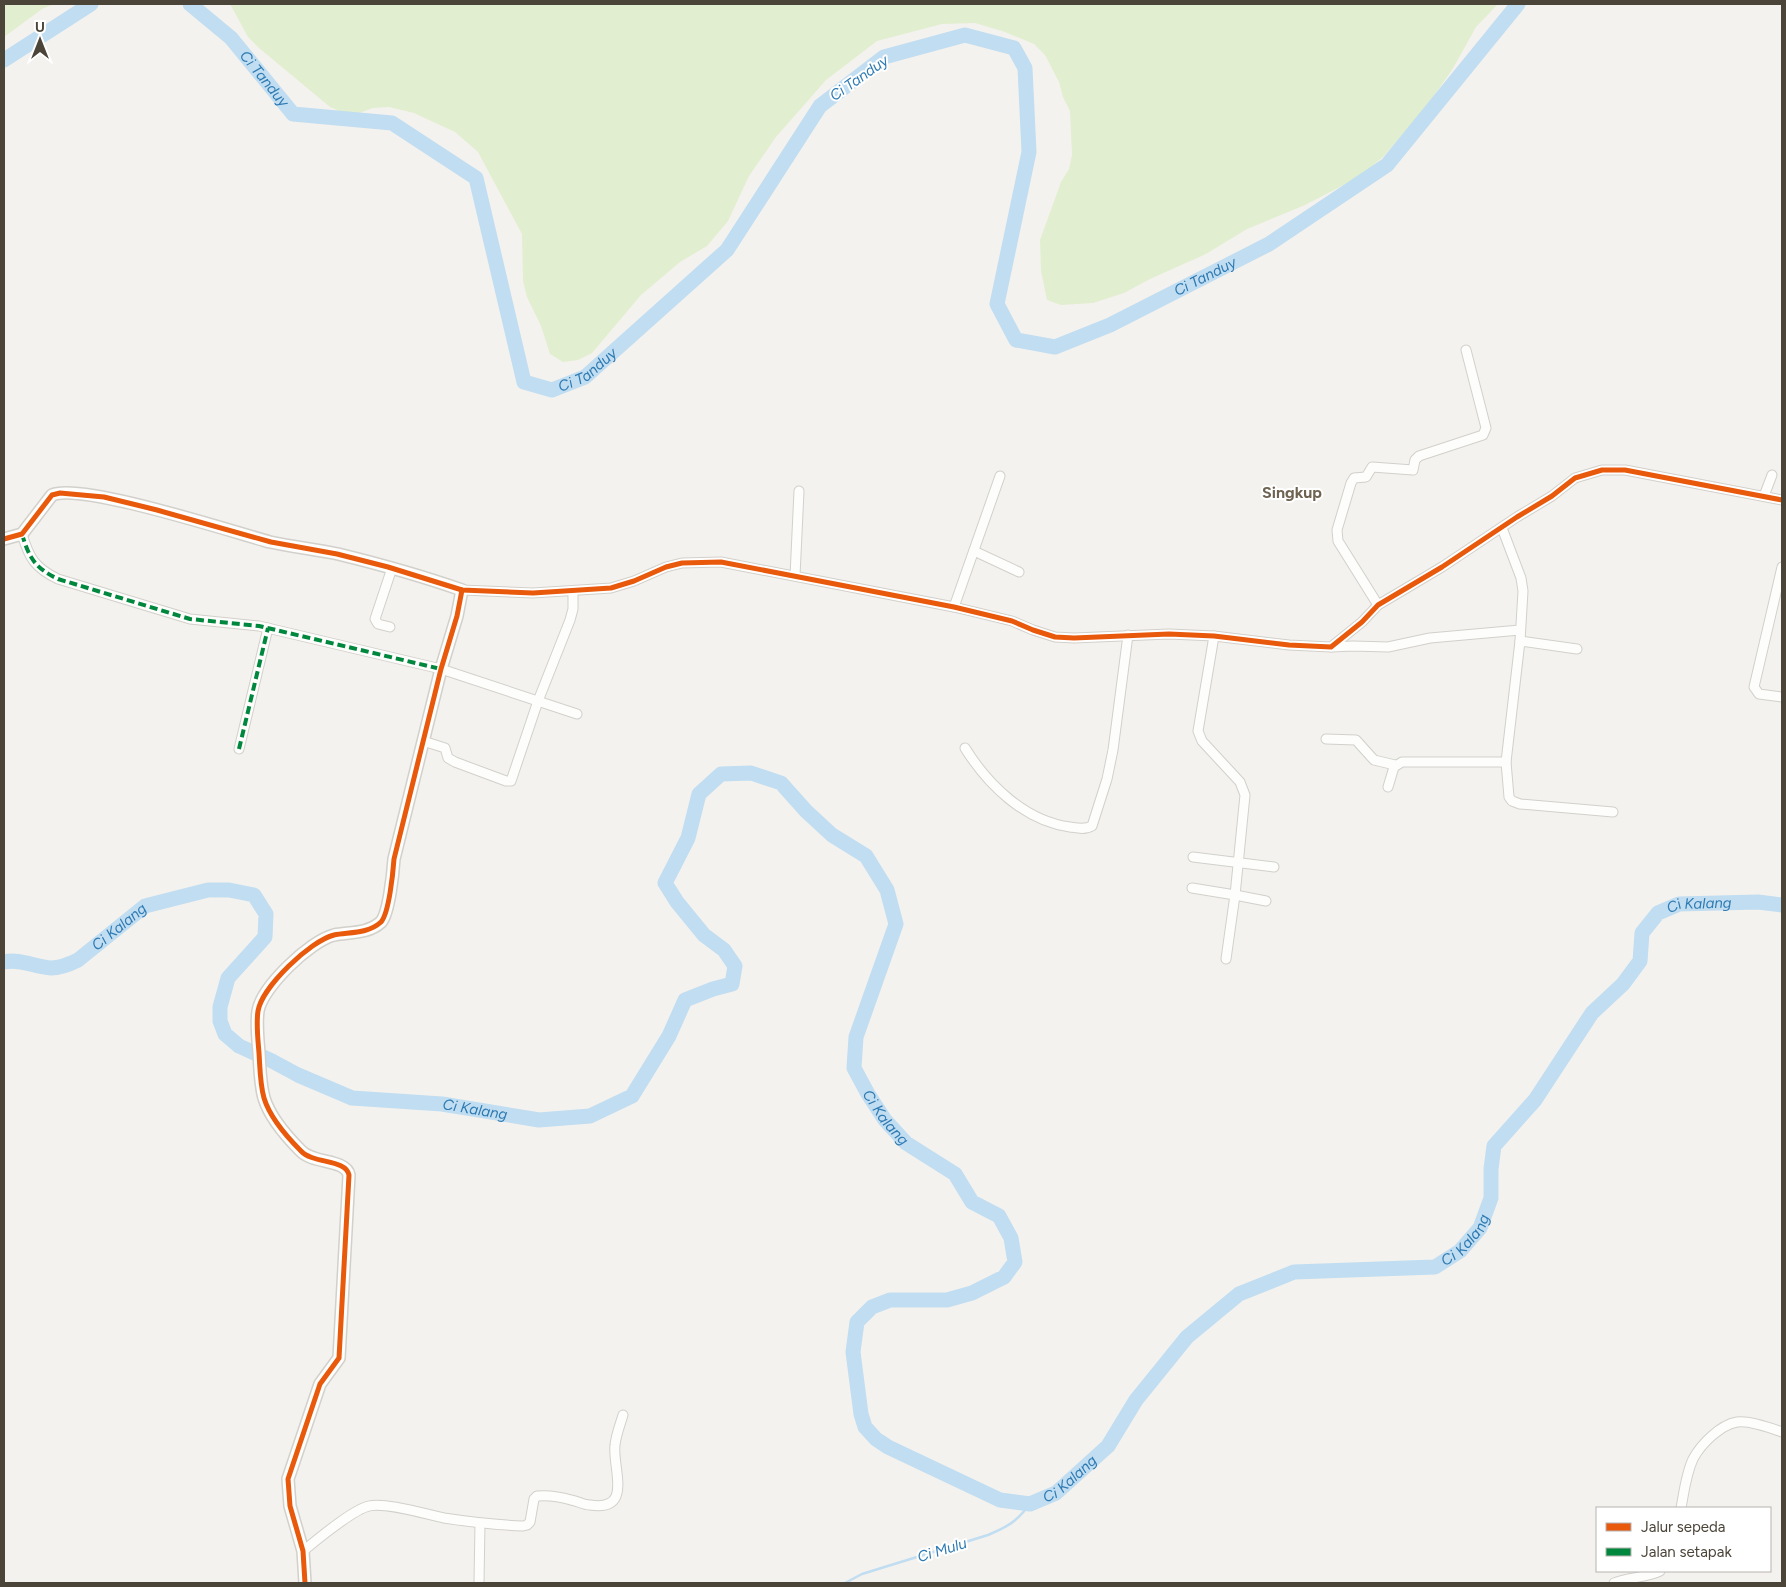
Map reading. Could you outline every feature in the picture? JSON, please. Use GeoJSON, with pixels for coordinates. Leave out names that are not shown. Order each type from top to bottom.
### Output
{"type":"FeatureCollection","features":[{"type":"Feature","properties":{"kind":"street"},"geometry":{"type":"LineString","coordinates":[[1378,605],[1338,541],[1337,530],[1351,482],[1354,478],[1366,477],[1372,467],[1413,470],[1414,460],[1419,456],[1484,435],[1485,424],[1466,350]]}},
{"type":"Feature","properties":{"kind":"street"},"geometry":{"type":"LineString","coordinates":[[1331,648],[1362,622],[1378,605],[1442,567],[1552,496],[1575,478],[1602,470],[1615,469],[1782,500]]}},
{"type":"Feature","properties":{"kind":"street"},"geometry":{"type":"LineString","coordinates":[[1764,496],[1772,474]]}},
{"type":"Feature","properties":{"kind":"street"},"geometry":{"type":"LineString","coordinates":[[954,607],[1000,476]]}},
{"type":"Feature","properties":{"kind":"street"},"geometry":{"type":"LineString","coordinates":[[795,576],[799,491]]}},
{"type":"Feature","properties":{"kind":"street"},"geometry":{"type":"LineString","coordinates":[[4,538],[22,534],[48,498],[55,494],[67,493],[157,510],[271,542],[337,554],[392,568],[462,590],[533,593],[610,588],[682,563],[721,562],[954,607],[1012,621],[1055,637],[1128,635],[1214,636],[1331,648],[1353,646],[1388,647],[1430,638],[1520,630]]}},
{"type":"Feature","properties":{"kind":"street"},"geometry":{"type":"LineString","coordinates":[[1502,528],[1522,584],[1523,599],[1506,762],[1509,797],[1515,803],[1613,812]]}},
{"type":"Feature","properties":{"kind":"street"},"geometry":{"type":"LineString","coordinates":[[22,534],[32,560],[45,572],[58,580],[190,619],[268,628],[441,669],[577,714]]}},
{"type":"Feature","properties":{"kind":"street"},"geometry":{"type":"LineString","coordinates":[[974,551],[1019,572]]}},
{"type":"Feature","properties":{"kind":"street"},"geometry":{"type":"LineString","coordinates":[[1782,567],[1754,687],[1759,694],[1782,697]]}},
{"type":"Feature","properties":{"kind":"street"},"geometry":{"type":"LineString","coordinates":[[390,627],[378,624],[375,619],[392,568]]}},
{"type":"Feature","properties":{"kind":"street"},"geometry":{"type":"LineString","coordinates":[[305,1583],[303,1551],[290,1506],[288,1479],[320,1384],[339,1358],[349,1175],[345,1167],[313,1159],[301,1151],[280,1126],[266,1104],[258,1045],[258,1012],[261,1000],[275,980],[317,943],[334,935],[366,930],[384,918],[392,883],[394,859],[462,590]]}},
{"type":"Feature","properties":{"kind":"street"},"geometry":{"type":"LineString","coordinates":[[424,741],[445,748],[448,758],[453,761],[509,782],[512,779],[538,701],[570,620],[573,609],[573,591]]}},
{"type":"Feature","properties":{"kind":"street"},"geometry":{"type":"LineString","coordinates":[[239,749],[268,628]]}},
{"type":"Feature","properties":{"kind":"street"},"geometry":{"type":"LineString","coordinates":[[966,748],[992,783],[1013,802],[1038,818],[1063,826],[1084,829],[1092,826],[1107,779],[1113,750],[1128,635]]}},
{"type":"Feature","properties":{"kind":"street"},"geometry":{"type":"LineString","coordinates":[[1214,636],[1198,731],[1202,741],[1240,782],[1244,789],[1246,803],[1226,959]]}},
{"type":"Feature","properties":{"kind":"street"},"geometry":{"type":"LineString","coordinates":[[1520,641],[1577,648]]}},
{"type":"Feature","properties":{"kind":"street"},"geometry":{"type":"LineString","coordinates":[[1326,739],[1356,740],[1374,760],[1395,765]]}},
{"type":"Feature","properties":{"kind":"street"},"geometry":{"type":"LineString","coordinates":[[1388,787],[1391,771],[1395,765],[1402,762],[1506,762]]}},
{"type":"Feature","properties":{"kind":"street"},"geometry":{"type":"LineString","coordinates":[[1193,857],[1274,867]]}},
{"type":"Feature","properties":{"kind":"street"},"geometry":{"type":"LineString","coordinates":[[1192,888],[1266,901]]}},
{"type":"Feature","properties":{"kind":"street"},"geometry":{"type":"LineString","coordinates":[[303,1551],[348,1516],[370,1506],[383,1505],[444,1518],[480,1523],[527,1525],[530,1522],[534,1498],[540,1496],[570,1499],[590,1506],[601,1506],[613,1501],[619,1486],[615,1462],[615,1445],[623,1415]]}},
{"type":"Feature","properties":{"kind":"street"},"geometry":{"type":"LineString","coordinates":[[1681,1507],[1693,1459],[1720,1429],[1738,1422],[1782,1432]]}},
{"type":"Feature","properties":{"kind":"street"},"geometry":{"type":"LineString","coordinates":[[478,1583],[480,1523]]}},
{"type":"Feature","properties":{"kind":"street"},"geometry":{"type":"LineString","coordinates":[[1614,1583],[1658,1572]]}},
{"type":"Feature","properties":{"kind":"green space"},"geometry":{"type":"Polygon","coordinates":[[[4,4],[54,4],[42,9],[4,37],[4,4]]]}},
{"type":"Feature","properties":{"kind":"green space"},"geometry":{"type":"Polygon","coordinates":[[[230,4],[1498,4],[1476,27],[1452,70],[1426,107],[1384,156],[1361,176],[1305,205],[1247,229],[1206,254],[1124,293],[1093,303],[1061,305],[1047,300],[1041,271],[1040,240],[1061,182],[1069,169],[1072,155],[1070,111],[1063,97],[1059,82],[1045,55],[1034,44],[1005,32],[975,23],[942,24],[877,41],[826,80],[776,137],[749,176],[728,221],[707,246],[680,262],[641,295],[592,353],[578,360],[563,362],[550,354],[541,326],[527,297],[523,281],[522,234],[478,152],[455,132],[414,113],[389,107],[373,108],[359,113],[344,113],[330,107],[248,37],[230,4]]]}},
{"type":"Feature","properties":{"kind":"waterway","name":"Ci Tanduy"},"geometry":{"type":"LineString","coordinates":[[4,60],[91,4]]}},
{"type":"Feature","properties":{"kind":"waterway","name":"Ci Tanduy"},"geometry":{"type":"LineString","coordinates":[[190,4],[231,38],[293,114],[392,123],[476,178],[524,382],[552,390],[585,377],[727,250],[820,106],[884,57],[965,35],[1014,48],[1025,68],[1029,152],[997,304],[1016,340],[1055,347],[1110,325],[1269,244],[1387,165],[1518,4]]}},
{"type":"Feature","properties":{"kind":"waterway","name":"Ci Kalang"},"geometry":{"type":"LineString","coordinates":[[4,962],[15,961],[51,968],[62,967],[78,960],[145,906],[208,890],[229,890],[254,895],[266,914],[265,937],[228,978],[220,1007],[220,1021],[225,1034],[239,1046],[298,1075],[352,1098],[442,1104],[539,1120],[590,1116],[632,1096],[669,1036],[685,1000],[732,984],[735,966],[724,950],[704,935],[677,902],[665,883],[688,838],[699,794],[721,774],[751,773],[781,783],[806,811],[832,835],[866,856],[887,890],[896,924],[856,1037],[854,1068],[885,1120],[906,1143],[955,1174],[972,1202],[999,1216],[1011,1238],[1015,1262],[1004,1277],[972,1293],[947,1300],[890,1300],[872,1307],[857,1322],[853,1352],[861,1414],[865,1427],[876,1439],[888,1447],[1000,1500],[1030,1504],[1056,1493],[1108,1446],[1136,1400],[1187,1337],[1239,1294],[1294,1272],[1435,1267],[1460,1251],[1480,1228],[1491,1198],[1491,1169],[1494,1146],[1535,1100],[1592,1013],[1623,984],[1640,961],[1642,933],[1658,913],[1679,904],[1758,902],[1782,905]]}},
{"type":"Feature","properties":{"kind":"waterway","name":"Ci Mulu"},"geometry":{"type":"LineString","coordinates":[[845,1583],[862,1574],[988,1535],[1012,1523],[1030,1504]]}},
{"type":"Feature","properties":{"kind":"marked path"},"geometry":{"type":"LineString","coordinates":[[22,534],[30,556],[44,571],[58,579],[190,619],[259,626],[441,669]]}},
{"type":"Feature","properties":{"kind":"marked path"},"geometry":{"type":"LineString","coordinates":[[239,749],[268,628]]}},
{"type":"Feature","properties":{"kind":"cycle path"},"geometry":{"type":"LineString","coordinates":[[4,539],[22,534],[52,495],[60,493],[104,497],[271,542],[337,554],[388,567],[462,590],[533,593],[611,588],[634,581],[666,567],[682,563],[721,562],[954,607],[1012,621],[1055,637],[1169,634],[1214,636],[1289,645],[1331,647],[1362,622],[1378,605],[1442,567],[1552,496],[1575,478],[1602,470],[1625,470],[1782,500]]}},
{"type":"Feature","properties":{"kind":"cycle path"},"geometry":{"type":"LineString","coordinates":[[305,1583],[303,1551],[290,1506],[288,1479],[320,1384],[339,1358],[349,1175],[342,1166],[306,1155],[285,1133],[270,1113],[264,1098],[261,1082],[257,1032],[258,1011],[261,1001],[268,990],[300,955],[324,939],[334,935],[370,929],[381,922],[384,917],[390,892],[394,859],[441,669],[457,616],[462,590]]}},
{"type":"Feature","properties":{"kind":"district","name":"Singkup"},"geometry":{"type":"Point","coordinates":[1292,492]}}]}
